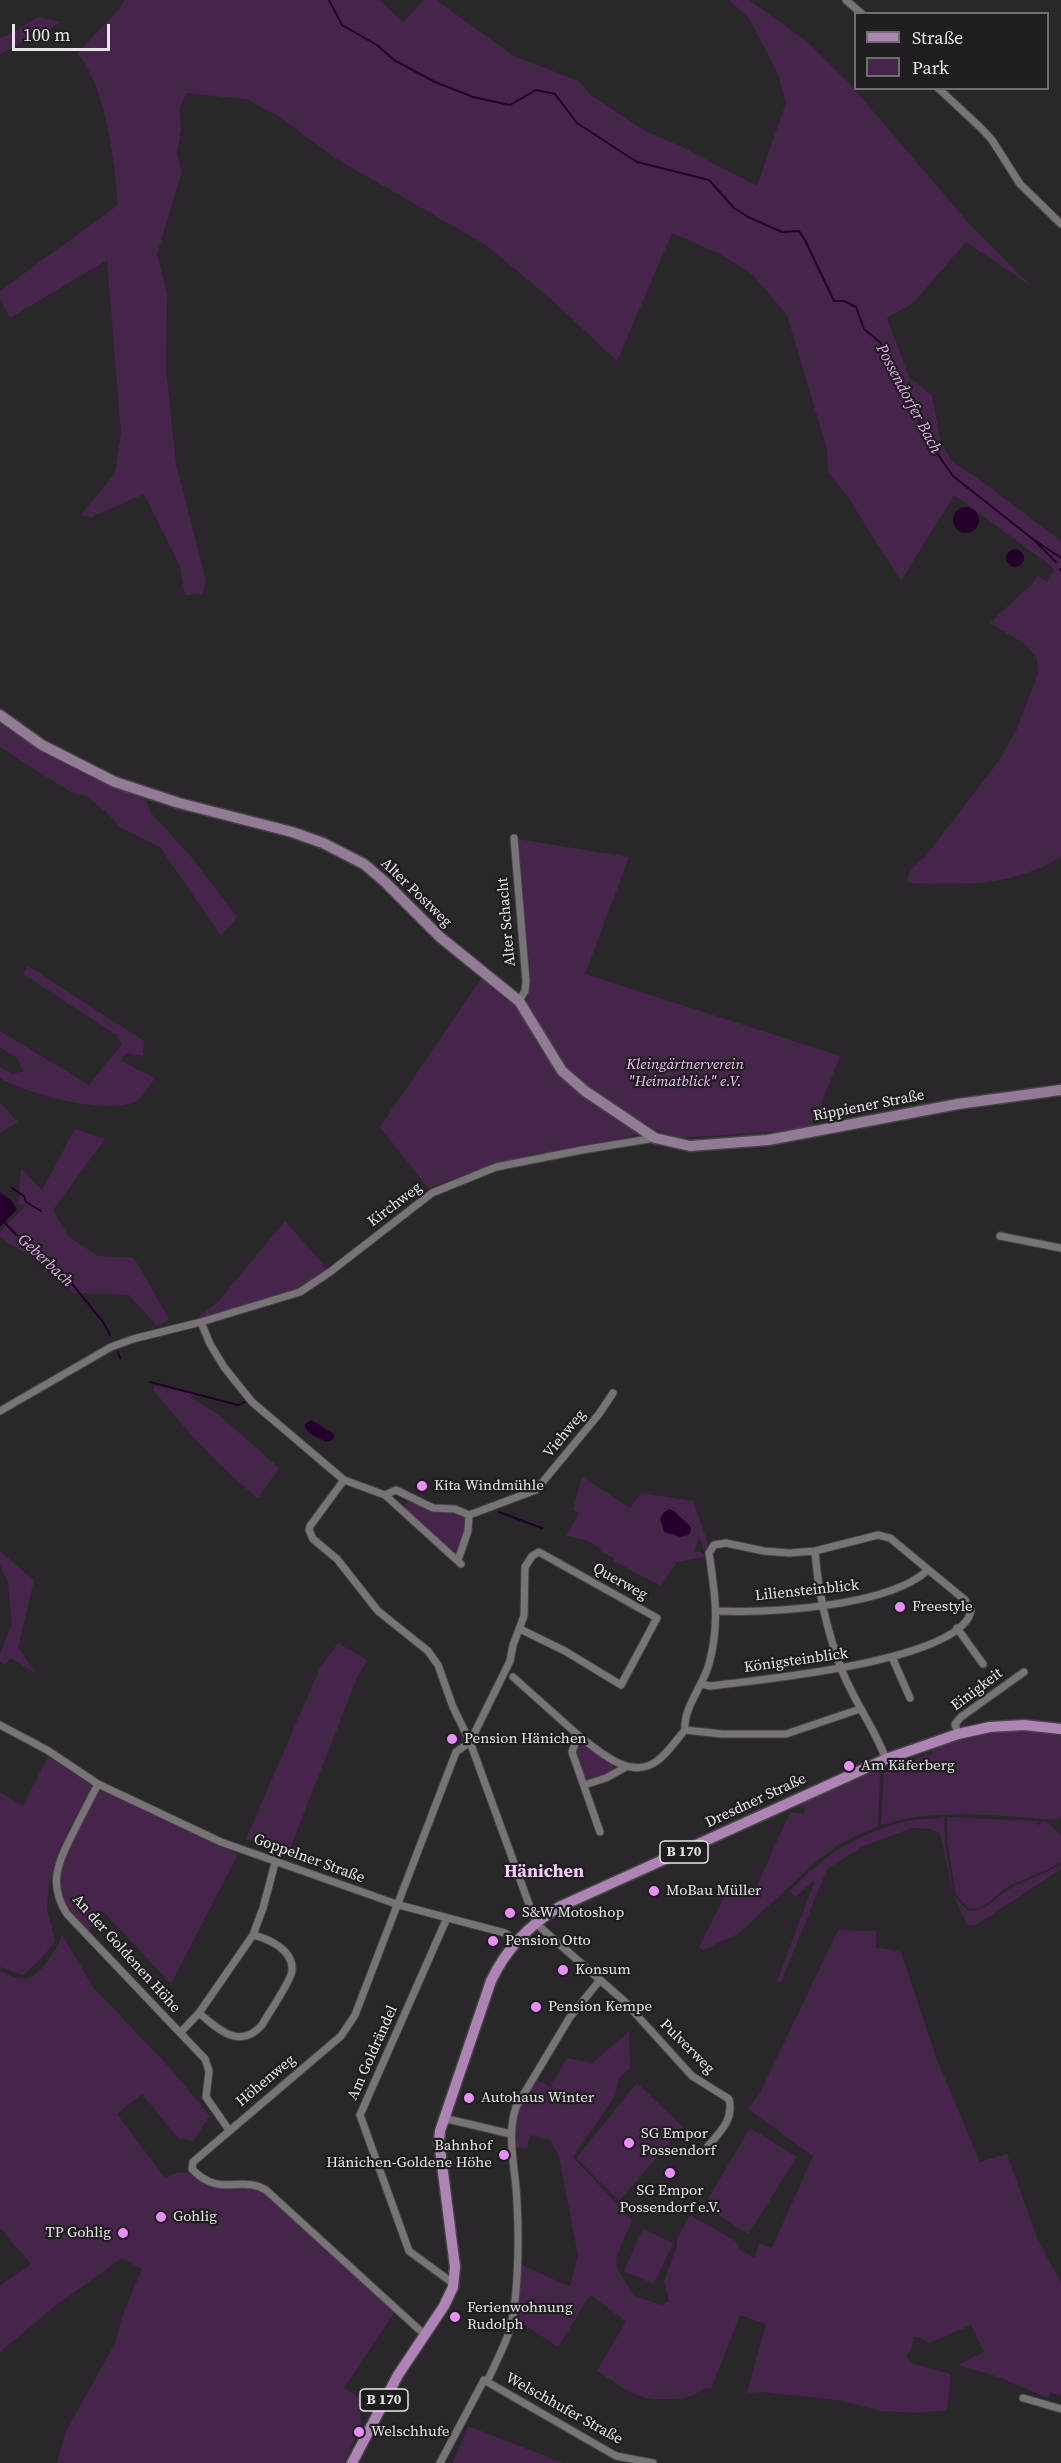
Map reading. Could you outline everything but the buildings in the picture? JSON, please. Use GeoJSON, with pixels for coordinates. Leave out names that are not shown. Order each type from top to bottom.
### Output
{"type":"FeatureCollection","features":[{"type":"Feature","properties":{"kind":"main road","name":"Dresdner Straße"},"geometry":{"type":"LineString","coordinates":[[454,2284],[455,2267],[439,2141],[443,2118],[491,1981],[503,1959],[517,1941],[537,1922],[559,1907],[886,1759],[958,1734],[990,1727],[1024,1725],[1061,1728]]}},
{"type":"Feature","properties":{"kind":"main road","name":"B 170"},"geometry":{"type":"LineString","coordinates":[[352,2463],[398,2375],[444,2306],[454,2284]]}},
{"type":"Feature","properties":{"kind":"street"},"geometry":{"type":"LineString","coordinates":[[846,0],[860,12]]}},
{"type":"Feature","properties":{"kind":"street"},"geometry":{"type":"LineString","coordinates":[[940,90],[982,129],[1020,184],[1061,224]]}},
{"type":"Feature","properties":{"kind":"street","name":"Alter Postweg"},"geometry":{"type":"LineString","coordinates":[[0,715],[42,745],[115,782],[178,803],[292,832],[323,843],[364,864],[440,937],[519,1001],[562,1071],[585,1091],[655,1138]]}},
{"type":"Feature","properties":{"kind":"street","name":"Alter Schacht"},"geometry":{"type":"LineString","coordinates":[[514,838],[526,981],[525,992],[519,1001]]}},
{"type":"Feature","properties":{"kind":"street","name":"Rippiener Straße"},"geometry":{"type":"LineString","coordinates":[[655,1138],[682,1145],[768,1140],[958,1104],[1061,1090]]}},
{"type":"Feature","properties":{"kind":"street","name":"Kirchweg"},"geometry":{"type":"LineString","coordinates":[[0,1411],[111,1347],[300,1292],[330,1272],[432,1193],[496,1167],[582,1149],[655,1138]]}},
{"type":"Feature","properties":{"kind":"street"},"geometry":{"type":"LineString","coordinates":[[1000,1236],[1061,1248]]}},
{"type":"Feature","properties":{"kind":"street"},"geometry":{"type":"LineString","coordinates":[[201,1322],[210,1344],[243,1394],[344,1480],[385,1495],[460,1562],[468,1531],[469,1515],[455,1509],[433,1508],[396,1490],[385,1495]]}},
{"type":"Feature","properties":{"kind":"street","name":"Viehweg"},"geometry":{"type":"LineString","coordinates":[[469,1515],[536,1490],[599,1414],[613,1393]]}},
{"type":"Feature","properties":{"kind":"street"},"geometry":{"type":"LineString","coordinates":[[344,1480],[309,1530],[313,1539],[337,1559],[378,1611],[428,1651],[438,1665],[453,1707],[470,1742],[537,1922]]}},
{"type":"Feature","properties":{"kind":"street"},"geometry":{"type":"LineString","coordinates":[[584,1785],[606,1778],[626,1767],[647,1767],[658,1761],[685,1730],[685,1722],[702,1684],[715,1637],[717,1611],[710,1548],[726,1543],[764,1551],[815,1551],[878,1535],[890,1538],[969,1605],[971,1611],[969,1618],[957,1628],[983,1664]]}},
{"type":"Feature","properties":{"kind":"street"},"geometry":{"type":"LineString","coordinates":[[815,1551],[817,1579],[841,1668],[886,1759]]}},
{"type":"Feature","properties":{"kind":"street","name":"Querweg"},"geometry":{"type":"LineString","coordinates":[[470,1742],[510,1661],[513,1645],[524,1616],[525,1567],[532,1556],[539,1552],[657,1618],[621,1685],[520,1629]]}},
{"type":"Feature","properties":{"kind":"street","name":"Liliensteinblick"},"geometry":{"type":"LineString","coordinates":[[717,1611],[824,1605],[885,1593],[922,1576],[928,1570]]}},
{"type":"Feature","properties":{"kind":"street","name":"Königsteinblick"},"geometry":{"type":"LineString","coordinates":[[702,1684],[710,1686],[841,1668],[892,1657],[917,1648],[957,1628]]}},
{"type":"Feature","properties":{"kind":"street"},"geometry":{"type":"LineString","coordinates":[[892,1657],[910,1698]]}},
{"type":"Feature","properties":{"kind":"street","name":"Einigkeit"},"geometry":{"type":"LineString","coordinates":[[958,1734],[956,1724],[961,1717],[1024,1672]]}},
{"type":"Feature","properties":{"kind":"street"},"geometry":{"type":"LineString","coordinates":[[513,1677],[578,1735],[626,1767]]}},
{"type":"Feature","properties":{"kind":"street"},"geometry":{"type":"LineString","coordinates":[[685,1730],[722,1734],[786,1734],[860,1709]]}},
{"type":"Feature","properties":{"kind":"street","name":"Goppelner Straße"},"geometry":{"type":"LineString","coordinates":[[0,1725],[47,1750],[98,1784],[221,1842],[399,1905],[505,1933],[517,1941]]}},
{"type":"Feature","properties":{"kind":"street"},"geometry":{"type":"LineString","coordinates":[[578,1735],[573,1752],[600,1832]]}},
{"type":"Feature","properties":{"kind":"street","name":"Höhenweg"},"geometry":{"type":"LineString","coordinates":[[425,2335],[266,2190],[257,2186],[211,2183],[202,2180],[192,2169],[193,2162],[341,2036],[349,2026],[399,1905],[456,1752],[470,1742]]}},
{"type":"Feature","properties":{"kind":"street","name":"An der Goldenen Höhe"},"geometry":{"type":"LineString","coordinates":[[98,1784],[57,1868],[56,1886],[60,1903],[67,1914],[205,2059],[209,2071],[206,2097],[229,2130]]}},
{"type":"Feature","properties":{"kind":"street"},"geometry":{"type":"LineString","coordinates":[[180,2033],[199,2013],[253,1935],[275,1863]]}},
{"type":"Feature","properties":{"kind":"street","name":"Am Goldrändel"},"geometry":{"type":"LineString","coordinates":[[447,1918],[360,2115],[410,2251],[454,2284]]}},
{"type":"Feature","properties":{"kind":"street","name":"Pulverweg"},"geometry":{"type":"LineString","coordinates":[[537,1922],[551,1938],[639,2016],[692,2076],[729,2099],[732,2111],[726,2124],[708,2146]]}},
{"type":"Feature","properties":{"kind":"street"},"geometry":{"type":"LineString","coordinates":[[199,2013],[228,2035],[247,2037],[262,2025],[292,1972],[291,1962],[284,1950],[264,1938],[253,1935]]}},
{"type":"Feature","properties":{"kind":"street"},"geometry":{"type":"LineString","coordinates":[[487,2382],[508,2334],[514,2305],[518,2221],[511,2134],[516,2106],[574,2011],[600,1980]]}},
{"type":"Feature","properties":{"kind":"street"},"geometry":{"type":"LineString","coordinates":[[443,2118],[511,2134]]}},
{"type":"Feature","properties":{"kind":"street","name":"Welschhufer Straße"},"geometry":{"type":"LineString","coordinates":[[440,2463],[484,2380],[616,2456],[650,2463]]}},
{"type":"Feature","properties":{"kind":"street"},"geometry":{"type":"LineString","coordinates":[[1023,2398],[1061,2409]]}},
{"type":"Feature","properties":{"kind":"green space"},"geometry":{"type":"Polygon","coordinates":[[[124,0],[379,0],[403,22],[424,0],[436,0],[514,56],[578,81],[592,96],[647,132],[680,146],[757,186],[786,103],[778,74],[749,18],[729,0],[749,0],[805,40],[848,82],[971,226],[1031,286],[966,242],[913,303],[887,318],[909,377],[932,395],[940,440],[952,462],[1061,541],[1061,857],[1042,867],[1005,879],[949,884],[908,883],[913,868],[925,857],[998,762],[1016,731],[1038,674],[1037,658],[1025,644],[990,623],[1038,576],[1047,582],[1054,570],[954,495],[901,581],[846,494],[828,472],[827,449],[787,315],[752,274],[720,254],[672,233],[617,361],[552,300],[486,245],[335,158],[278,116],[246,99],[186,93],[179,111],[181,128],[177,155],[182,171],[157,254],[167,293],[166,370],[176,464],[206,581],[202,594],[185,595],[180,566],[144,494],[92,517],[81,515],[115,473],[121,433],[107,260],[10,318],[0,299],[0,291],[118,205],[111,147],[102,106],[88,69],[78,53],[120,8],[124,0]]]}},
{"type":"Feature","properties":{"kind":"green space"},"geometry":{"type":"Polygon","coordinates":[[[38,17],[61,22],[0,54],[0,38],[11,34],[38,17]]]}},
{"type":"Feature","properties":{"kind":"green space"},"geometry":{"type":"Polygon","coordinates":[[[0,723],[70,767],[146,800],[151,813],[192,858],[237,917],[221,936],[160,847],[120,827],[86,796],[72,793],[0,747],[0,723]]]}},
{"type":"Feature","properties":{"kind":"green space","name":"Kleingärtnerverein \"Heimatblick\" e.V."},"geometry":{"type":"Polygon","coordinates":[[[517,839],[629,857],[585,974],[840,1056],[811,1129],[681,1138],[636,1120],[591,1090],[579,1079],[556,1053],[526,1002],[530,969],[517,839]]]}},
{"type":"Feature","properties":{"kind":"green space"},"geometry":{"type":"Polygon","coordinates":[[[28,966],[144,1041],[143,1056],[126,1053],[121,1061],[155,1078],[140,1098],[121,1105],[86,1104],[47,1096],[0,1078],[0,1067],[13,1074],[23,1071],[17,1058],[0,1047],[0,1031],[89,1085],[122,1044],[116,1035],[23,974],[28,966]]]}},
{"type":"Feature","properties":{"kind":"green space"},"geometry":{"type":"Polygon","coordinates":[[[483,976],[515,1003],[571,1087],[635,1130],[635,1134],[630,1137],[576,1146],[548,1154],[532,1154],[519,1160],[492,1165],[428,1188],[380,1127],[483,976]]]}},
{"type":"Feature","properties":{"kind":"green space"},"geometry":{"type":"Polygon","coordinates":[[[0,1103],[18,1122],[0,1133],[0,1103]]]}},
{"type":"Feature","properties":{"kind":"green space"},"geometry":{"type":"Polygon","coordinates":[[[75,1129],[105,1139],[53,1210],[68,1236],[98,1256],[134,1258],[169,1319],[157,1326],[129,1295],[73,1293],[37,1261],[0,1237],[0,1232],[26,1205],[18,1204],[21,1168],[42,1190],[75,1129]]]}},
{"type":"Feature","properties":{"kind":"green space"},"geometry":{"type":"Polygon","coordinates":[[[285,1221],[329,1271],[299,1291],[196,1319],[217,1303],[285,1221]]]}},
{"type":"Feature","properties":{"kind":"green space"},"geometry":{"type":"Polygon","coordinates":[[[154,1386],[193,1394],[191,1398],[219,1415],[279,1468],[258,1498],[229,1474],[203,1447],[154,1391],[154,1386]]]}},
{"type":"Feature","properties":{"kind":"green space"},"geometry":{"type":"Polygon","coordinates":[[[582,1477],[630,1508],[641,1493],[693,1501],[708,1544],[706,1550],[703,1549],[703,1544],[699,1539],[694,1551],[702,1553],[705,1557],[677,1562],[661,1586],[614,1561],[614,1558],[601,1552],[600,1548],[586,1540],[566,1536],[579,1513],[573,1510],[582,1477]]]}},
{"type":"Feature","properties":{"kind":"green space"},"geometry":{"type":"Polygon","coordinates":[[[409,1500],[424,1508],[463,1517],[466,1523],[459,1549],[454,1551],[404,1508],[409,1500]]]}},
{"type":"Feature","properties":{"kind":"green space"},"geometry":{"type":"Polygon","coordinates":[[[0,1551],[34,1580],[18,1648],[35,1672],[10,1658],[6,1665],[0,1662],[0,1654],[12,1623],[8,1583],[0,1564],[0,1551]]]}},
{"type":"Feature","properties":{"kind":"green space"},"geometry":{"type":"Polygon","coordinates":[[[338,1643],[367,1660],[357,1678],[287,1856],[246,1839],[320,1668],[338,1643]]]}},
{"type":"Feature","properties":{"kind":"green space"},"geometry":{"type":"Polygon","coordinates":[[[1030,1730],[1061,1734],[1061,1817],[1058,1820],[947,1814],[903,1819],[881,1825],[884,1773],[927,1754],[928,1756],[933,1754],[931,1749],[955,1740],[992,1733],[1030,1730]]]}},
{"type":"Feature","properties":{"kind":"green space"},"geometry":{"type":"Polygon","coordinates":[[[582,1742],[613,1764],[614,1770],[591,1780],[585,1779],[575,1755],[575,1748],[582,1742]]]}},
{"type":"Feature","properties":{"kind":"green space"},"geometry":{"type":"Polygon","coordinates":[[[48,1757],[96,1788],[49,1883],[47,1908],[55,1941],[40,1960],[23,1975],[0,1967],[0,1792],[23,1806],[48,1757]]]}},
{"type":"Feature","properties":{"kind":"green space"},"geometry":{"type":"Polygon","coordinates":[[[895,1763],[880,1774],[878,1826],[841,1843],[819,1859],[738,1934],[703,1950],[699,1947],[730,1885],[753,1895],[790,1812],[804,1814],[805,1809],[800,1806],[801,1801],[895,1763]]]}},
{"type":"Feature","properties":{"kind":"green space"},"geometry":{"type":"Polygon","coordinates":[[[100,1789],[238,1854],[171,1984],[102,1910],[89,1932],[70,1913],[62,1900],[59,1887],[64,1859],[70,1843],[100,1789]]]}},
{"type":"Feature","properties":{"kind":"green space"},"geometry":{"type":"Polygon","coordinates":[[[944,1817],[945,1845],[954,1896],[940,1833],[931,1829],[912,1828],[861,1847],[827,1869],[781,1982],[777,1981],[815,1880],[795,1897],[790,1891],[803,1878],[829,1856],[874,1832],[907,1821],[944,1817]]]}},
{"type":"Feature","properties":{"kind":"green space"},"geometry":{"type":"Polygon","coordinates":[[[947,1817],[1038,1821],[1036,1824],[1039,1825],[1041,1821],[1046,1821],[1061,1835],[1061,1862],[1009,1886],[984,1906],[977,1909],[968,1908],[956,1895],[948,1845],[947,1817]]]}},
{"type":"Feature","properties":{"kind":"green space"},"geometry":{"type":"Polygon","coordinates":[[[1061,1865],[1061,1869],[974,1926],[967,1924],[954,1896],[967,1910],[980,1909],[1012,1887],[1061,1865]]]}},
{"type":"Feature","properties":{"kind":"green space"},"geometry":{"type":"Polygon","coordinates":[[[838,1930],[876,1931],[876,1947],[901,1952],[937,2060],[980,2162],[1007,2154],[1038,2240],[1061,2283],[1061,2396],[1051,2392],[1048,2398],[999,2377],[958,2365],[984,2352],[971,2325],[929,2343],[920,2337],[914,2337],[911,2350],[906,2357],[914,2364],[951,2374],[947,2410],[918,2413],[882,2411],[837,2400],[763,2392],[747,2393],[766,2324],[740,2315],[711,2389],[704,2388],[684,2398],[647,2398],[631,2392],[597,2371],[626,2321],[590,2295],[558,2347],[516,2319],[520,2264],[570,2287],[578,2255],[559,2156],[550,2140],[530,2135],[527,2149],[516,2147],[515,2136],[519,2111],[536,2079],[550,2087],[567,2058],[593,2063],[629,2031],[630,2068],[619,2078],[615,2096],[573,2157],[632,2220],[616,2258],[617,2268],[634,2296],[662,2305],[669,2301],[664,2281],[677,2247],[677,2239],[690,2215],[737,2242],[740,2250],[755,2258],[759,2243],[772,2248],[813,2156],[748,2109],[760,2093],[838,1930]]]}},
{"type":"Feature","properties":{"kind":"green space"},"geometry":{"type":"Polygon","coordinates":[[[62,1934],[92,1986],[169,2067],[210,2116],[193,2141],[178,2138],[142,2094],[117,2114],[165,2178],[175,2173],[191,2173],[201,2181],[258,2188],[265,2191],[395,2311],[344,2388],[359,2397],[361,2425],[344,2463],[57,2463],[66,2431],[115,2344],[122,2317],[142,2269],[122,2258],[55,2306],[0,2352],[0,2286],[31,2264],[0,2228],[0,1971],[21,1978],[33,1976],[49,1960],[62,1934]]]}},
{"type":"Feature","properties":{"kind":"green space","name":"SG Empor Possendorf"},"geometry":{"type":"Polygon","coordinates":[[[637,2083],[683,2127],[619,2201],[576,2158],[637,2083]]]}},
{"type":"Feature","properties":{"kind":"green space","name":"SG Empor Possendorf"},"geometry":{"type":"Polygon","coordinates":[[[750,2128],[797,2157],[748,2234],[704,2206],[750,2128]]]}},
{"type":"Feature","properties":{"kind":"green space"},"geometry":{"type":"Polygon","coordinates":[[[643,2229],[673,2243],[654,2284],[624,2271],[643,2229]]]}},
{"type":"Feature","properties":{"kind":"green space"},"geometry":{"type":"Polygon","coordinates":[[[468,2426],[563,2463],[453,2463],[468,2426]]]}},
{"type":"Feature","properties":{"kind":"shaded area"},"geometry":{"type":"Polygon","coordinates":[[[966,507],[975,511],[979,520],[975,529],[966,533],[957,529],[953,520],[957,511],[966,507]]]}},
{"type":"Feature","properties":{"kind":"shaded area"},"geometry":{"type":"Polygon","coordinates":[[[1015,549],[1021,552],[1024,558],[1021,564],[1015,567],[1009,564],[1006,558],[1009,552],[1015,549]]]}},
{"type":"Feature","properties":{"kind":"shaded area"},"geometry":{"type":"Polygon","coordinates":[[[0,1193],[12,1201],[17,1209],[0,1227],[0,1193]]]}},
{"type":"Feature","properties":{"kind":"shaded area"},"geometry":{"type":"Polygon","coordinates":[[[311,1420],[334,1434],[334,1439],[326,1442],[308,1432],[304,1425],[311,1420]]]}},
{"type":"Feature","properties":{"kind":"shaded area"},"geometry":{"type":"Polygon","coordinates":[[[669,1509],[691,1527],[690,1534],[681,1537],[664,1532],[660,1519],[669,1509]]]}},
{"type":"Feature","properties":{"kind":"waterway","name":"Possendorfer Bach"},"geometry":{"type":"LineString","coordinates":[[329,0],[342,25],[377,45],[394,60],[435,82],[473,97],[510,105],[536,90],[555,94],[577,123],[637,162],[709,180],[734,208],[748,217],[782,232],[799,231],[834,301],[844,301],[856,307],[864,329],[881,343],[890,366],[934,449],[953,476],[1034,540],[1056,562]]}},
{"type":"Feature","properties":{"kind":"waterway","name":"Possendorfer Bach"},"geometry":{"type":"LineString","coordinates":[[1036,541],[1061,558]]}},
{"type":"Feature","properties":{"kind":"waterway"},"geometry":{"type":"LineString","coordinates":[[12,1188],[24,1196],[26,1202],[41,1211]]}},
{"type":"Feature","properties":{"kind":"waterway","name":"Geberbach"},"geometry":{"type":"LineString","coordinates":[[0,1218],[44,1263],[73,1285],[103,1322],[110,1335]]}},
{"type":"Feature","properties":{"kind":"waterway","name":"Geberbach"},"geometry":{"type":"LineString","coordinates":[[118,1352],[120,1358]]}},
{"type":"Feature","properties":{"kind":"waterway","name":"Geberbach"},"geometry":{"type":"LineString","coordinates":[[150,1382],[238,1405],[245,1402]]}},
{"type":"Feature","properties":{"kind":"waterway","name":"Geberbach"},"geometry":{"type":"LineString","coordinates":[[499,1512],[542,1528]]}},
{"type":"Feature","properties":{"kind":"place","name":"Kita Windmühle"},"geometry":{"type":"Point","coordinates":[422,1486]}},
{"type":"Feature","properties":{"kind":"place","name":"Freestyle"},"geometry":{"type":"Point","coordinates":[900,1607]}},
{"type":"Feature","properties":{"kind":"place","name":"Pension Hänichen"},"geometry":{"type":"Point","coordinates":[452,1739]}},
{"type":"Feature","properties":{"kind":"place","name":"Am Käferberg"},"geometry":{"type":"Point","coordinates":[849,1766]}},
{"type":"Feature","properties":{"kind":"place","name":"MoBau Müller"},"geometry":{"type":"Point","coordinates":[654,1891]}},
{"type":"Feature","properties":{"kind":"place","name":"S&W Motoshop"},"geometry":{"type":"Point","coordinates":[510,1913]}},
{"type":"Feature","properties":{"kind":"place","name":"Pension Otto"},"geometry":{"type":"Point","coordinates":[493,1941]}},
{"type":"Feature","properties":{"kind":"place","name":"Konsum"},"geometry":{"type":"Point","coordinates":[563,1970]}},
{"type":"Feature","properties":{"kind":"place","name":"Pension Kempe"},"geometry":{"type":"Point","coordinates":[536,2007]}},
{"type":"Feature","properties":{"kind":"place","name":"Autohaus Winter"},"geometry":{"type":"Point","coordinates":[469,2098]}},
{"type":"Feature","properties":{"kind":"place","name":"SG Empor Possendorf"},"geometry":{"type":"Point","coordinates":[629,2143]}},
{"type":"Feature","properties":{"kind":"place","name":"Bahnhof Hänichen-Goldene Höhe"},"geometry":{"type":"Point","coordinates":[504,2155]}},
{"type":"Feature","properties":{"kind":"place","name":"SG Empor Possendorf e.V."},"geometry":{"type":"Point","coordinates":[670,2173]}},
{"type":"Feature","properties":{"kind":"place","name":"Gohlig"},"geometry":{"type":"Point","coordinates":[161,2217]}},
{"type":"Feature","properties":{"kind":"place","name":"TP Gohlig"},"geometry":{"type":"Point","coordinates":[123,2233]}},
{"type":"Feature","properties":{"kind":"place","name":"Ferienwohnung Rudolph"},"geometry":{"type":"Point","coordinates":[455,2317]}},
{"type":"Feature","properties":{"kind":"place","name":"Welschhufe"},"geometry":{"type":"Point","coordinates":[359,2432]}},
{"type":"Feature","properties":{"kind":"district","name":"Hänichen"},"geometry":{"type":"Point","coordinates":[544,1872]}}]}
